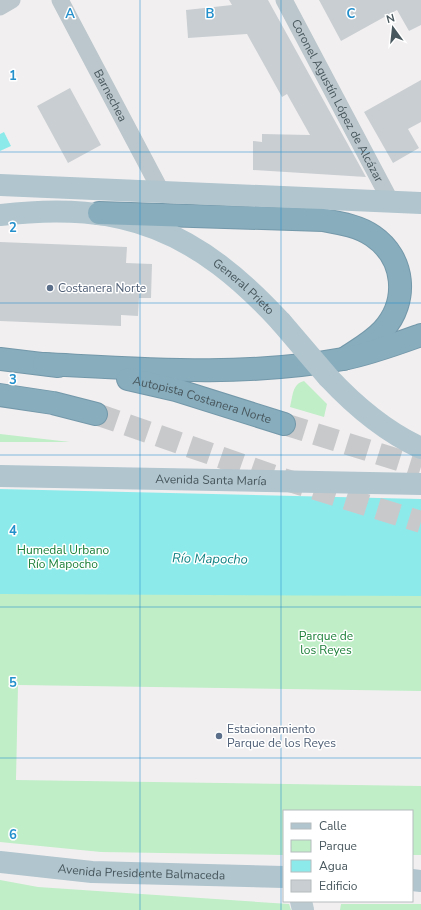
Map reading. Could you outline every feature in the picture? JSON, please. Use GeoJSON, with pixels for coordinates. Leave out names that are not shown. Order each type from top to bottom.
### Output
{"type":"FeatureCollection","features":[{"type":"Feature","properties":{"kind":"highway"},"geometry":{"type":"LineString","coordinates":[[99,213],[323,220],[343,223],[372,236],[382,243],[395,262],[400,281],[399,301],[392,319],[383,330],[358,350],[344,358]]}},
{"type":"Feature","properties":{"kind":"highway"},"geometry":{"type":"LineString","coordinates":[[44,364],[155,370],[223,371],[284,367],[344,358],[421,335]]}},
{"type":"Feature","properties":{"kind":"highway","name":"Autopista Costanera Norte"},"geometry":{"type":"LineString","coordinates":[[0,360],[44,364],[97,372],[176,390],[284,424]]}},
{"type":"Feature","properties":{"kind":"highway"},"geometry":{"type":"LineString","coordinates":[[5,396],[53,403],[96,414]]}},
{"type":"Feature","properties":{"kind":"main road"},"geometry":{"type":"LineString","coordinates":[[0,185],[421,203]]}},
{"type":"Feature","properties":{"kind":"main road","name":"General Prieto"},"geometry":{"type":"LineString","coordinates":[[0,215],[60,211],[99,213],[144,224],[183,241],[220,264],[238,278],[281,322],[328,377],[350,400],[376,421],[421,448]]}},
{"type":"Feature","properties":{"kind":"main road","name":"Avenida Santa María"},"geometry":{"type":"LineString","coordinates":[[0,476],[421,484]]}},
{"type":"Feature","properties":{"kind":"main road","name":"Avenida Presidente Balmaceda"},"geometry":{"type":"LineString","coordinates":[[0,862],[92,872],[283,877]]}},
{"type":"Feature","properties":{"kind":"street"},"geometry":{"type":"LineString","coordinates":[[0,7],[12,0]]}},
{"type":"Feature","properties":{"kind":"street","name":"Barnechea"},"geometry":{"type":"LineString","coordinates":[[60,0],[161,191]]}},
{"type":"Feature","properties":{"kind":"street","name":"Coronel Agustín López de Alcázar"},"geometry":{"type":"LineString","coordinates":[[284,0],[391,202]]}},
{"type":"Feature","properties":{"kind":"green space"},"geometry":{"type":"Polygon","coordinates":[[[304,381],[327,404],[324,417],[290,407],[295,388],[304,381]]]}},
{"type":"Feature","properties":{"kind":"green space"},"geometry":{"type":"Polygon","coordinates":[[[0,434],[70,442],[0,442],[0,434]]]}},
{"type":"Feature","properties":{"kind":"green space","name":"Parque de los Reyes"},"geometry":{"type":"Polygon","coordinates":[[[0,492],[421,500],[421,691],[18,685],[16,780],[421,786],[421,855],[413,855],[413,810],[283,810],[283,855],[101,852],[0,842],[0,492]]]}},
{"type":"Feature","properties":{"kind":"green space"},"geometry":{"type":"Polygon","coordinates":[[[0,880],[38,887],[289,904],[291,910],[0,910],[0,880]]]}},
{"type":"Feature","properties":{"kind":"green space"},"geometry":{"type":"Polygon","coordinates":[[[341,904],[421,904],[421,910],[340,910],[341,904]]]}},
{"type":"Feature","properties":{"kind":"water"},"geometry":{"type":"Polygon","coordinates":[[[4,132],[11,146],[0,151],[0,134],[4,132]]]}},
{"type":"Feature","properties":{"kind":"water","name":"Humedal Urbano Río Mapocho"},"geometry":{"type":"Polygon","coordinates":[[[0,489],[421,499],[421,596],[0,594],[0,489]]]}},
{"type":"Feature","properties":{"kind":"building"},"geometry":{"type":"Polygon","coordinates":[[[229,0],[268,0],[366,177],[253,170],[253,141],[262,142],[262,134],[310,135],[287,94],[282,97],[247,34],[188,38],[186,10],[232,5],[229,0]]]}},
{"type":"Feature","properties":{"kind":"building"},"geometry":{"type":"Polygon","coordinates":[[[319,0],[421,0],[421,25],[409,31],[397,10],[341,41],[319,0]]]}},
{"type":"Feature","properties":{"kind":"building"},"geometry":{"type":"Polygon","coordinates":[[[421,80],[421,122],[408,129],[419,148],[393,163],[364,112],[421,80]]]}},
{"type":"Feature","properties":{"kind":"building"},"geometry":{"type":"Polygon","coordinates":[[[70,88],[101,145],[68,163],[37,106],[70,88]]]}},
{"type":"Feature","properties":{"kind":"building"},"geometry":{"type":"Polygon","coordinates":[[[0,242],[127,247],[126,263],[152,264],[151,298],[139,298],[138,316],[121,315],[121,326],[0,321],[0,242]]]}},
{"type":"Feature","properties":{"kind":"tunnel"},"geometry":{"type":"LineString","coordinates":[[96,414],[283,479],[421,522]]}},
{"type":"Feature","properties":{"kind":"tunnel"},"geometry":{"type":"LineString","coordinates":[[284,424],[421,467]]}},
{"type":"Feature","properties":{"kind":"place","name":"Costanera Norte"},"geometry":{"type":"Point","coordinates":[50,288]}},
{"type":"Feature","properties":{"kind":"place","name":"Estacionamiento Parque de los Reyes"},"geometry":{"type":"Point","coordinates":[219,736]}},
{"type":"Feature","properties":{"kind":"water label","name":"Río Mapocho"},"geometry":{"type":"Point","coordinates":[210,559]}}]}
